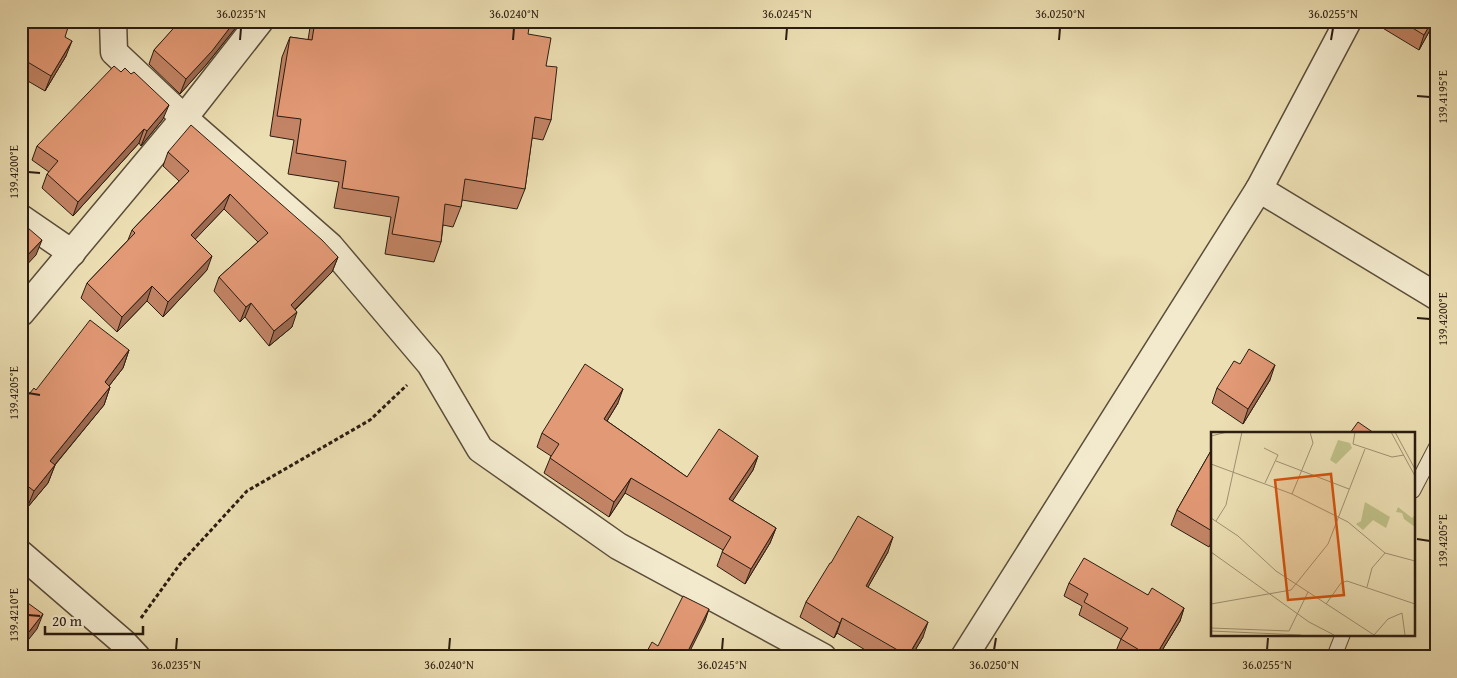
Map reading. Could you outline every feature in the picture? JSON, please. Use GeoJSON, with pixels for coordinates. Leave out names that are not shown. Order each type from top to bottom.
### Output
{"type":"FeatureCollection","features":[{"type":"Feature","properties":{"kind":"street"},"geometry":{"type":"LineString","coordinates":[[112,21],[114,52],[184,118],[330,246],[430,364],[480,449],[618,546],[823,657]]}},
{"type":"Feature","properties":{"kind":"street"},"geometry":{"type":"LineString","coordinates":[[21,313],[184,118],[260,21]]}},
{"type":"Feature","properties":{"kind":"street"},"geometry":{"type":"LineString","coordinates":[[964,657],[1259,189],[1348,21]]}},
{"type":"Feature","properties":{"kind":"street"},"geometry":{"type":"LineString","coordinates":[[1259,189],[1436,296]]}},
{"type":"Feature","properties":{"kind":"street"},"geometry":{"type":"LineString","coordinates":[[21,218],[72,253]]}},
{"type":"Feature","properties":{"kind":"street"},"geometry":{"type":"LineString","coordinates":[[21,554],[130,649]]}},
{"type":"Feature","properties":{"kind":"lane"},"geometry":{"type":"LineString","coordinates":[[1414,489],[1436,447]]}},
{"type":"Feature","properties":{"kind":"lane"},"geometry":{"type":"LineString","coordinates":[[1334,657],[1342,636]]}},
{"type":"Feature","properties":{"kind":"path"},"geometry":{"type":"LineString","coordinates":[[130,649],[180,564],[247,491],[370,420],[430,364]]}},
{"type":"Feature","properties":{"kind":"building"},"geometry":{"type":"Polygon","coordinates":[[[25,21],[70,21],[65,37],[72,41],[51,76],[21,58],[21,28],[25,21]]]}},
{"type":"Feature","properties":{"kind":"building"},"geometry":{"type":"Polygon","coordinates":[[[180,21],[235,21],[212,51],[186,79],[154,50],[180,21]]]}},
{"type":"Feature","properties":{"kind":"building"},"geometry":{"type":"Polygon","coordinates":[[[315,21],[485,21],[529,28],[528,34],[551,38],[546,66],[557,67],[551,120],[535,117],[525,189],[465,179],[461,207],[445,204],[441,242],[392,234],[399,197],[342,188],[346,161],[296,153],[301,119],[277,116],[290,37],[312,40],[315,21]]]}},
{"type":"Feature","properties":{"kind":"building"},"geometry":{"type":"Polygon","coordinates":[[[1401,21],[1432,21],[1424,35],[1401,21]]]}},
{"type":"Feature","properties":{"kind":"building"},"geometry":{"type":"Polygon","coordinates":[[[114,66],[121,72],[125,68],[131,74],[134,72],[169,105],[147,131],[144,129],[78,202],[47,174],[58,161],[37,146],[114,66]]]}},
{"type":"Feature","properties":{"kind":"building"},"geometry":{"type":"Polygon","coordinates":[[[191,125],[322,240],[338,257],[291,305],[297,312],[274,331],[251,303],[246,307],[219,277],[268,233],[230,194],[191,235],[212,256],[168,302],[152,286],[122,317],[87,283],[135,233],[132,230],[189,171],[168,152],[191,125]]]}},
{"type":"Feature","properties":{"kind":"building"},"geometry":{"type":"Polygon","coordinates":[[[21,222],[42,240],[21,262],[21,222]]]}},
{"type":"Feature","properties":{"kind":"building"},"geometry":{"type":"Polygon","coordinates":[[[90,320],[129,350],[105,382],[110,387],[50,461],[55,465],[34,491],[21,481],[21,404],[34,388],[36,390],[90,320]]]}},
{"type":"Feature","properties":{"kind":"building"},"geometry":{"type":"Polygon","coordinates":[[[1249,349],[1275,365],[1248,409],[1217,388],[1234,361],[1240,364],[1249,349]]]}},
{"type":"Feature","properties":{"kind":"building"},"geometry":{"type":"Polygon","coordinates":[[[585,364],[623,389],[604,419],[687,477],[719,429],[758,456],[729,499],[776,528],[751,569],[722,552],[731,537],[631,478],[614,502],[550,458],[559,444],[542,433],[585,364]]]}},
{"type":"Feature","properties":{"kind":"building"},"geometry":{"type":"Polygon","coordinates":[[[1358,422],[1373,432],[1351,432],[1358,422]]]}},
{"type":"Feature","properties":{"kind":"building"},"geometry":{"type":"Polygon","coordinates":[[[1211,451],[1211,530],[1177,510],[1211,451]]]}},
{"type":"Feature","properties":{"kind":"building"},"geometry":{"type":"Polygon","coordinates":[[[858,516],[893,537],[866,586],[928,622],[908,656],[842,618],[840,623],[806,602],[858,516]]]}},
{"type":"Feature","properties":{"kind":"building"},"geometry":{"type":"Polygon","coordinates":[[[1084,558],[1148,595],[1152,588],[1184,608],[1155,657],[1151,657],[1121,639],[1128,628],[1084,602],[1088,594],[1069,583],[1084,558]]]}},
{"type":"Feature","properties":{"kind":"building"},"geometry":{"type":"Polygon","coordinates":[[[683,596],[709,609],[685,657],[644,657],[652,642],[658,646],[683,596]]]}},
{"type":"Feature","properties":{"kind":"building"},"geometry":{"type":"Polygon","coordinates":[[[21,598],[43,614],[21,642],[21,598]]]}}]}
